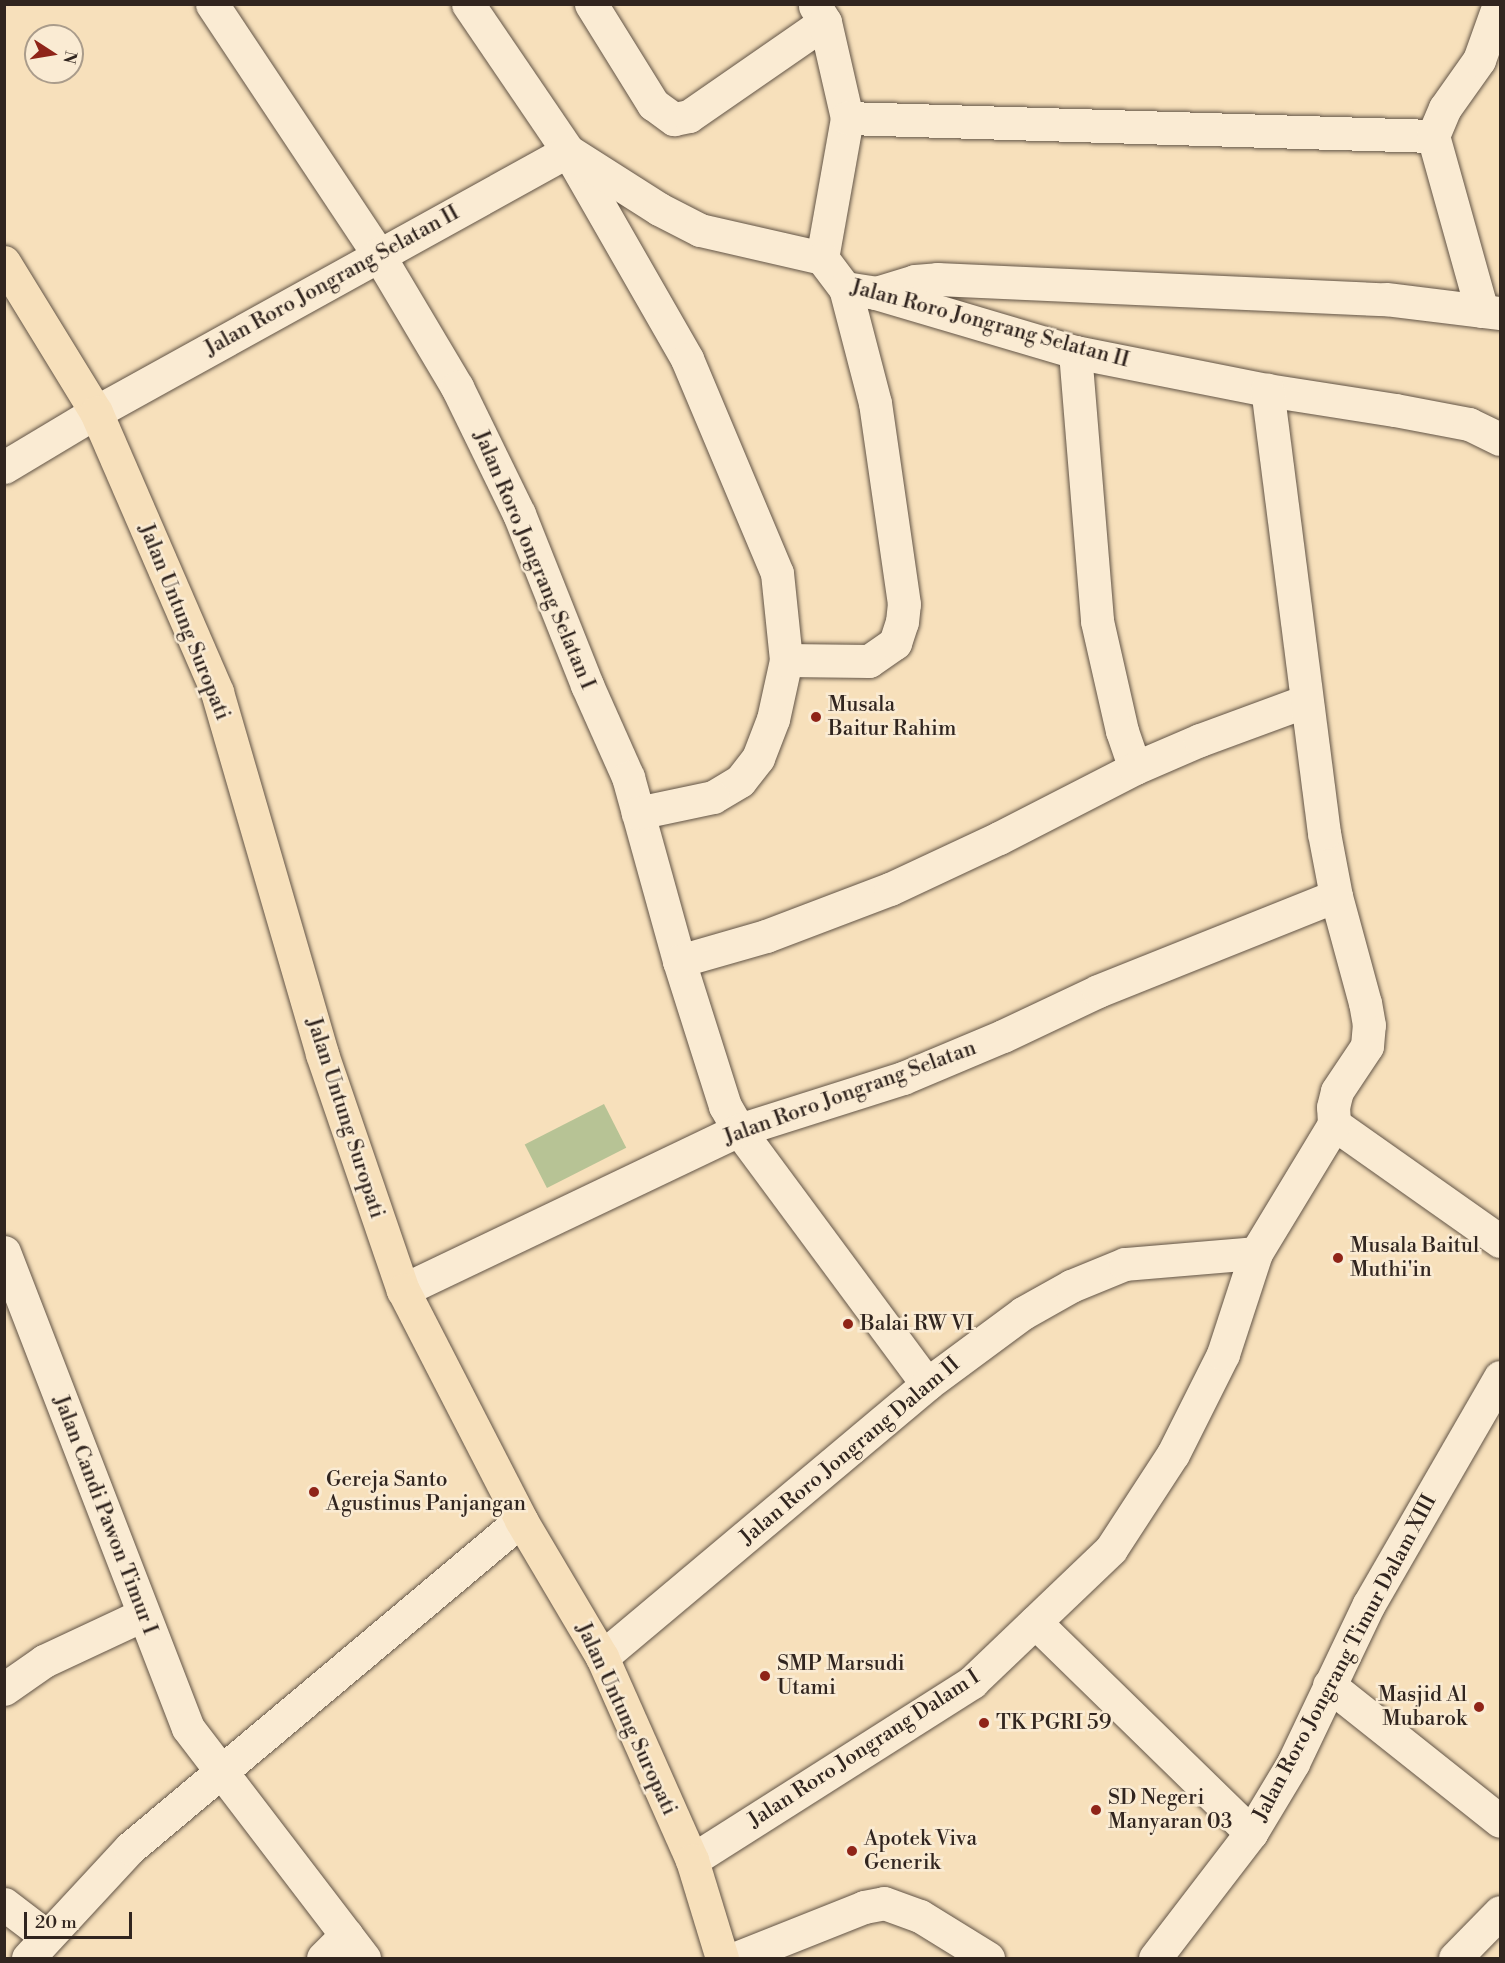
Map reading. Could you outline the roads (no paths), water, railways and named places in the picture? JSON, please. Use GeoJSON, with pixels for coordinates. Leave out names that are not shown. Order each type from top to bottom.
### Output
{"type":"FeatureCollection","features":[{"type":"Feature","properties":{"kind":"main road","name":"Jalan Untung Suropati"},"geometry":{"type":"LineString","coordinates":[[4,262],[96,412],[217,692],[322,1054],[403,1290],[521,1520],[602,1658],[692,1860],[722,1959]]}},
{"type":"Feature","properties":{"kind":"street","name":"Jalan Roro Jongrang Selatan I"},"geometry":{"type":"LineString","coordinates":[[212,4],[378,254],[457,387],[519,514],[587,685],[628,777],[680,962],[725,1106],[739,1130],[927,1384]]}},
{"type":"Feature","properties":{"kind":"street"},"geometry":{"type":"LineString","coordinates":[[468,4],[568,151],[687,359],[739,478],[777,573],[786,660],[773,719],[758,758],[740,781],[713,797],[638,813]]}},
{"type":"Feature","properties":{"kind":"street"},"geometry":{"type":"LineString","coordinates":[[568,151],[659,209],[700,230],[822,258],[847,118],[820,13],[689,116],[674,119],[653,104],[591,4]]}},
{"type":"Feature","properties":{"kind":"street"},"geometry":{"type":"LineString","coordinates":[[786,660],[869,661],[895,643],[902,622],[904,604],[860,290],[937,279],[1386,299],[1491,312],[1433,136],[1445,108],[1479,60],[1499,4]]}},
{"type":"Feature","properties":{"kind":"street"},"geometry":{"type":"LineString","coordinates":[[847,118],[1433,136]]}},
{"type":"Feature","properties":{"kind":"street","name":"Jalan Roro Jongrang Selatan II"},"geometry":{"type":"LineString","coordinates":[[4,467],[96,412],[378,254],[568,151]]}},
{"type":"Feature","properties":{"kind":"street","name":"Jalan Roro Jongrang Selatan II"},"geometry":{"type":"LineString","coordinates":[[822,258],[860,290],[1075,352],[1267,390]]}},
{"type":"Feature","properties":{"kind":"street"},"geometry":{"type":"LineString","coordinates":[[1075,352],[1097,621],[1122,731],[1135,768]]}},
{"type":"Feature","properties":{"kind":"street"},"geometry":{"type":"LineString","coordinates":[[1336,896],[1324,833],[1306,701],[1267,390],[1469,424],[1500,439]]}},
{"type":"Feature","properties":{"kind":"street"},"geometry":{"type":"LineString","coordinates":[[680,962],[766,936],[890,889],[999,838],[1135,768],[1200,740],[1306,701]]}},
{"type":"Feature","properties":{"kind":"street","name":"Jalan Roro Jongrang Selatan"},"geometry":{"type":"LineString","coordinates":[[403,1290],[739,1130],[903,1078],[1003,1036],[1098,991],[1336,896]]}},
{"type":"Feature","properties":{"kind":"street","name":"Jalan Roro Jongrang Dalam I"},"geometry":{"type":"LineString","coordinates":[[692,1860],[972,1682],[1111,1549],[1173,1454],[1223,1354],[1256,1253],[1334,1124],[1333,1107],[1337,1091],[1367,1046],[1369,1025],[1365,1002],[1336,896]]}},
{"type":"Feature","properties":{"kind":"street"},"geometry":{"type":"LineString","coordinates":[[1334,1124],[1500,1241]]}},
{"type":"Feature","properties":{"kind":"street","name":"Jalan Candi Pawon Timur I"},"geometry":{"type":"LineString","coordinates":[[4,1252],[142,1616],[188,1728],[355,1947]]}},
{"type":"Feature","properties":{"kind":"street","name":"Jalan Roro Jongrang Dalam II"},"geometry":{"type":"LineString","coordinates":[[602,1658],[927,1384],[1023,1313],[1071,1287],[1125,1264],[1256,1253]]}},
{"type":"Feature","properties":{"kind":"street","name":"Jalan Roro Jongrang Timur Dalam XIII"},"geometry":{"type":"LineString","coordinates":[[1155,1959],[1251,1833],[1293,1763],[1375,1593],[1500,1377]]}},
{"type":"Feature","properties":{"kind":"street"},"geometry":{"type":"LineString","coordinates":[[4,1904],[40,1951],[130,1848],[220,1770],[521,1520]]}},
{"type":"Feature","properties":{"kind":"street"},"geometry":{"type":"LineString","coordinates":[[4,1689],[44,1661],[142,1616]]}},
{"type":"Feature","properties":{"kind":"street"},"geometry":{"type":"LineString","coordinates":[[1035,1622],[1251,1833]]}},
{"type":"Feature","properties":{"kind":"street"},"geometry":{"type":"LineString","coordinates":[[1329,1685],[1500,1821]]}},
{"type":"Feature","properties":{"kind":"street"},"geometry":{"type":"LineString","coordinates":[[736,1959],[864,1907],[884,1903],[920,1916],[988,1959]]}},
{"type":"Feature","properties":{"kind":"street"},"geometry":{"type":"LineString","coordinates":[[1455,1959],[1500,1912]]}},
{"type":"Feature","properties":{"kind":"street"},"geometry":{"type":"LineString","coordinates":[[323,1959],[355,1947]]}},
{"type":"Feature","properties":{"kind":"place","name":"Musala Baitur Rahim"},"geometry":{"type":"Point","coordinates":[816,717]}},
{"type":"Feature","properties":{"kind":"place","name":"Musala Baitul Muthi'in"},"geometry":{"type":"Point","coordinates":[1338,1258]}},
{"type":"Feature","properties":{"kind":"place","name":"Balai RW VI"},"geometry":{"type":"Point","coordinates":[848,1324]}},
{"type":"Feature","properties":{"kind":"place","name":"Gereja Santo Agustinus Panjangan"},"geometry":{"type":"Point","coordinates":[314,1492]}},
{"type":"Feature","properties":{"kind":"place","name":"SMP Marsudi Utami"},"geometry":{"type":"Point","coordinates":[765,1676]}},
{"type":"Feature","properties":{"kind":"place","name":"Masjid Al Mubarok"},"geometry":{"type":"Point","coordinates":[1479,1707]}},
{"type":"Feature","properties":{"kind":"place","name":"TK PGRI 59"},"geometry":{"type":"Point","coordinates":[984,1723]}},
{"type":"Feature","properties":{"kind":"place","name":"SD Negeri Manyaran 03"},"geometry":{"type":"Point","coordinates":[1096,1810]}},
{"type":"Feature","properties":{"kind":"place","name":"Apotek Viva Generik"},"geometry":{"type":"Point","coordinates":[852,1851]}}]}
